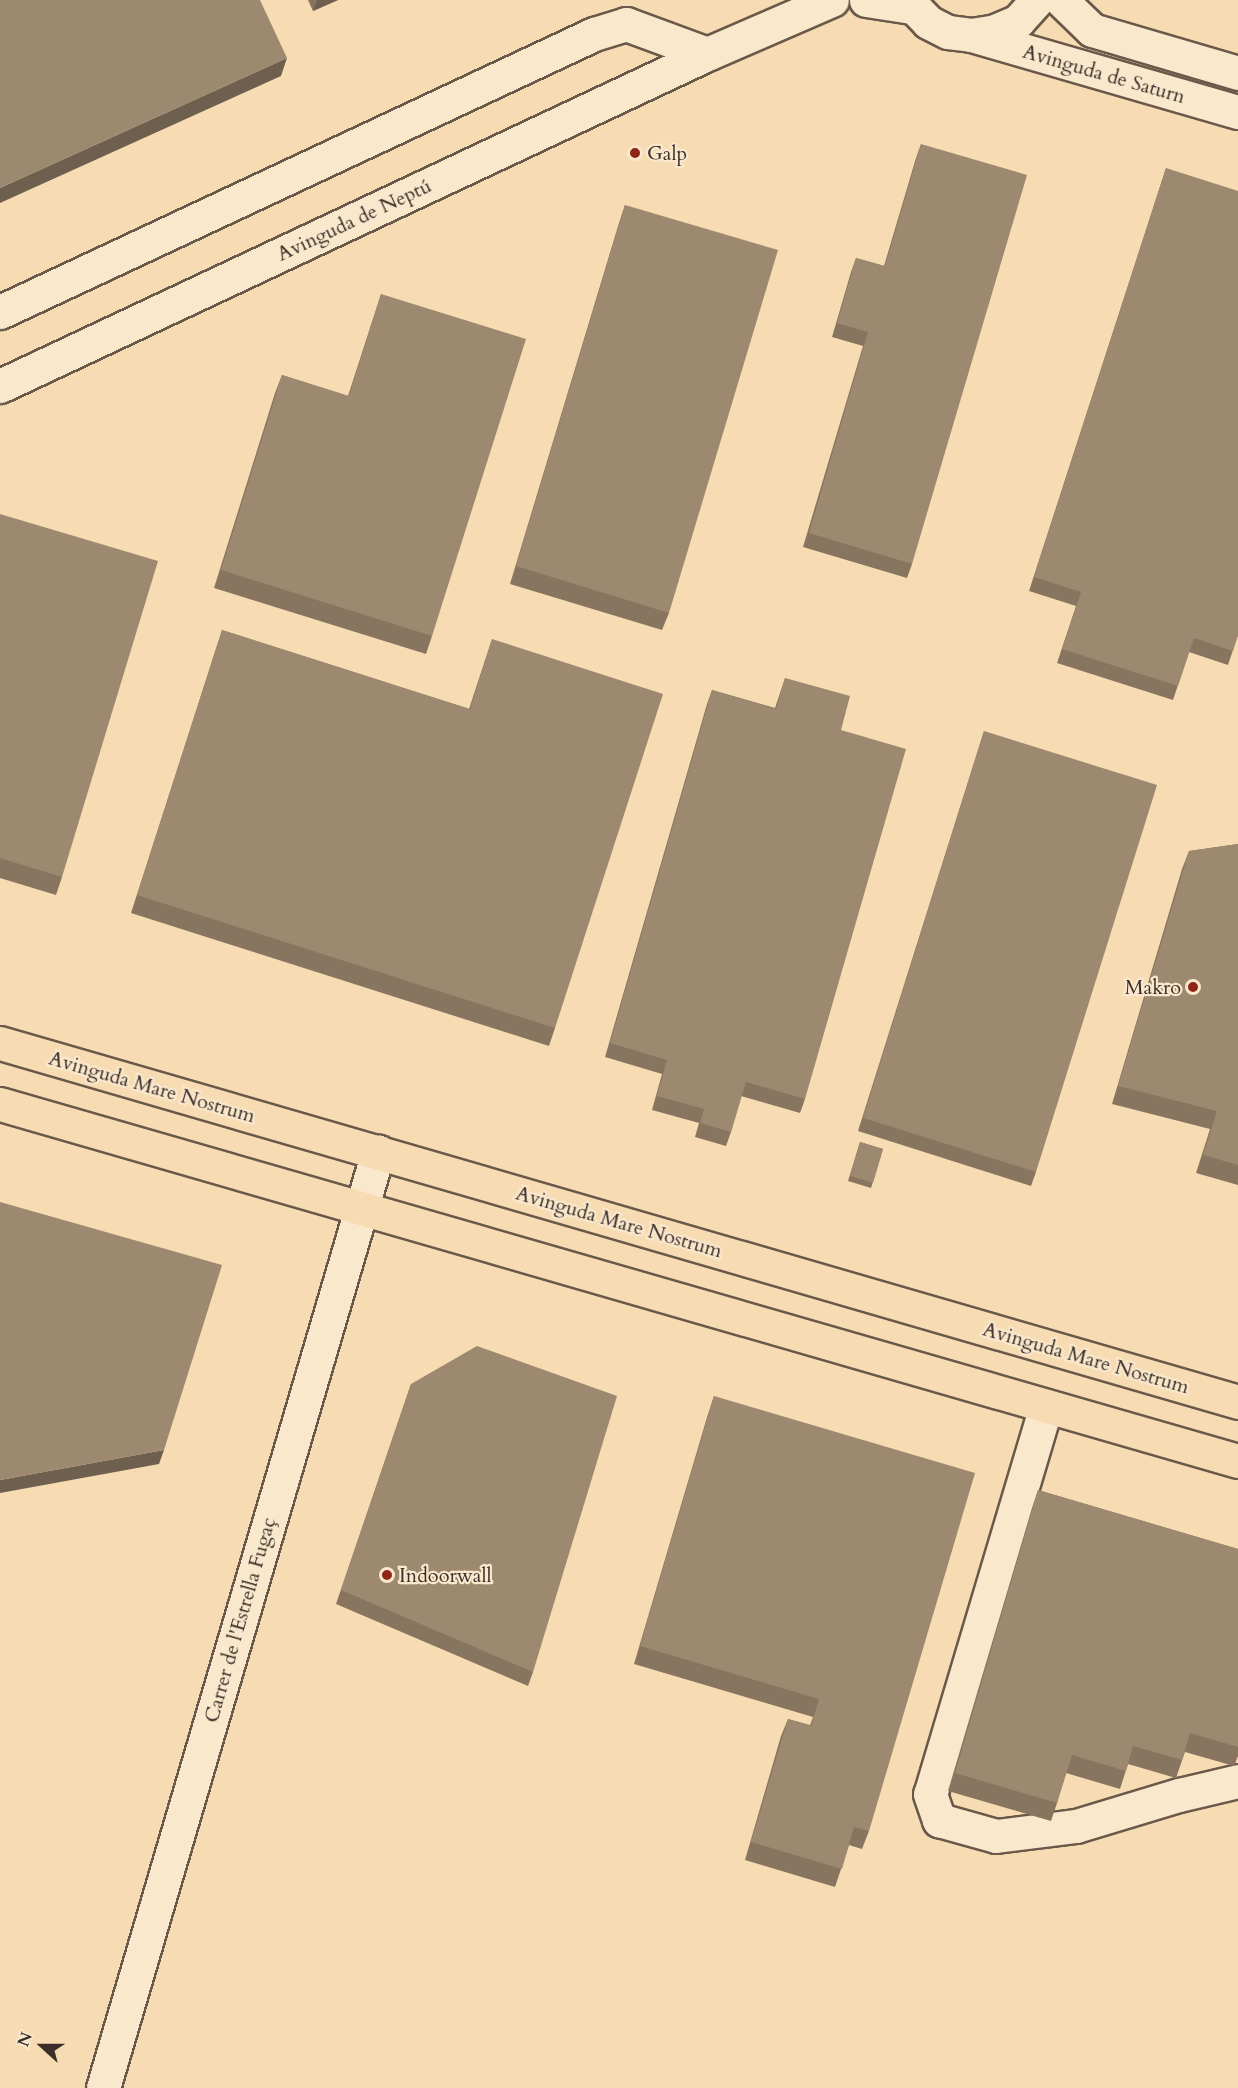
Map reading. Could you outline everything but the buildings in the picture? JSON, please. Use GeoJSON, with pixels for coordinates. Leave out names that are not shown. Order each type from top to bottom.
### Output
{"type":"FeatureCollection","features":[{"type":"Feature","properties":{"kind":"main road","name":"Avinguda Mare Nostrum"},"geometry":{"type":"LineString","coordinates":[[0,1043],[1238,1402]]}},
{"type":"Feature","properties":{"kind":"main road"},"geometry":{"type":"LineString","coordinates":[[0,1104],[1238,1461]]}},
{"type":"Feature","properties":{"kind":"street","name":"Avinguda de Neptú"},"geometry":{"type":"LineString","coordinates":[[0,386],[707,54],[832,0]]}},
{"type":"Feature","properties":{"kind":"street"},"geometry":{"type":"LineString","coordinates":[[866,0],[909,3]]}},
{"type":"Feature","properties":{"kind":"street"},"geometry":{"type":"LineString","coordinates":[[971,35],[995,31],[1017,21],[1037,0]]}},
{"type":"Feature","properties":{"kind":"street","name":"Avinguda de Saturn"},"geometry":{"type":"LineString","coordinates":[[1061,0],[1092,30],[1238,73]]}},
{"type":"Feature","properties":{"kind":"street","name":"Avinguda de Saturn"},"geometry":{"type":"LineString","coordinates":[[909,3],[928,22],[948,32],[971,35],[1238,112]]}},
{"type":"Feature","properties":{"kind":"street"},"geometry":{"type":"LineString","coordinates":[[0,312],[594,34],[626,24],[707,54]]}},
{"type":"Feature","properties":{"kind":"street","name":"Carrer de l'Estrella Fugaç"},"geometry":{"type":"LineString","coordinates":[[103,2088],[378,1152]]}},
{"type":"Feature","properties":{"kind":"street"},"geometry":{"type":"LineString","coordinates":[[1046,1406],[930,1794],[939,1820],[996,1836],[1076,1826],[1179,1795],[1238,1781]]}},
{"type":"Feature","properties":{"kind":"place","name":"Galp"},"geometry":{"type":"Point","coordinates":[635,153]}},
{"type":"Feature","properties":{"kind":"place","name":"Makro"},"geometry":{"type":"Point","coordinates":[1193,987]}},
{"type":"Feature","properties":{"kind":"place","name":"Indoorwall"},"geometry":{"type":"Point","coordinates":[387,1575]}}]}
